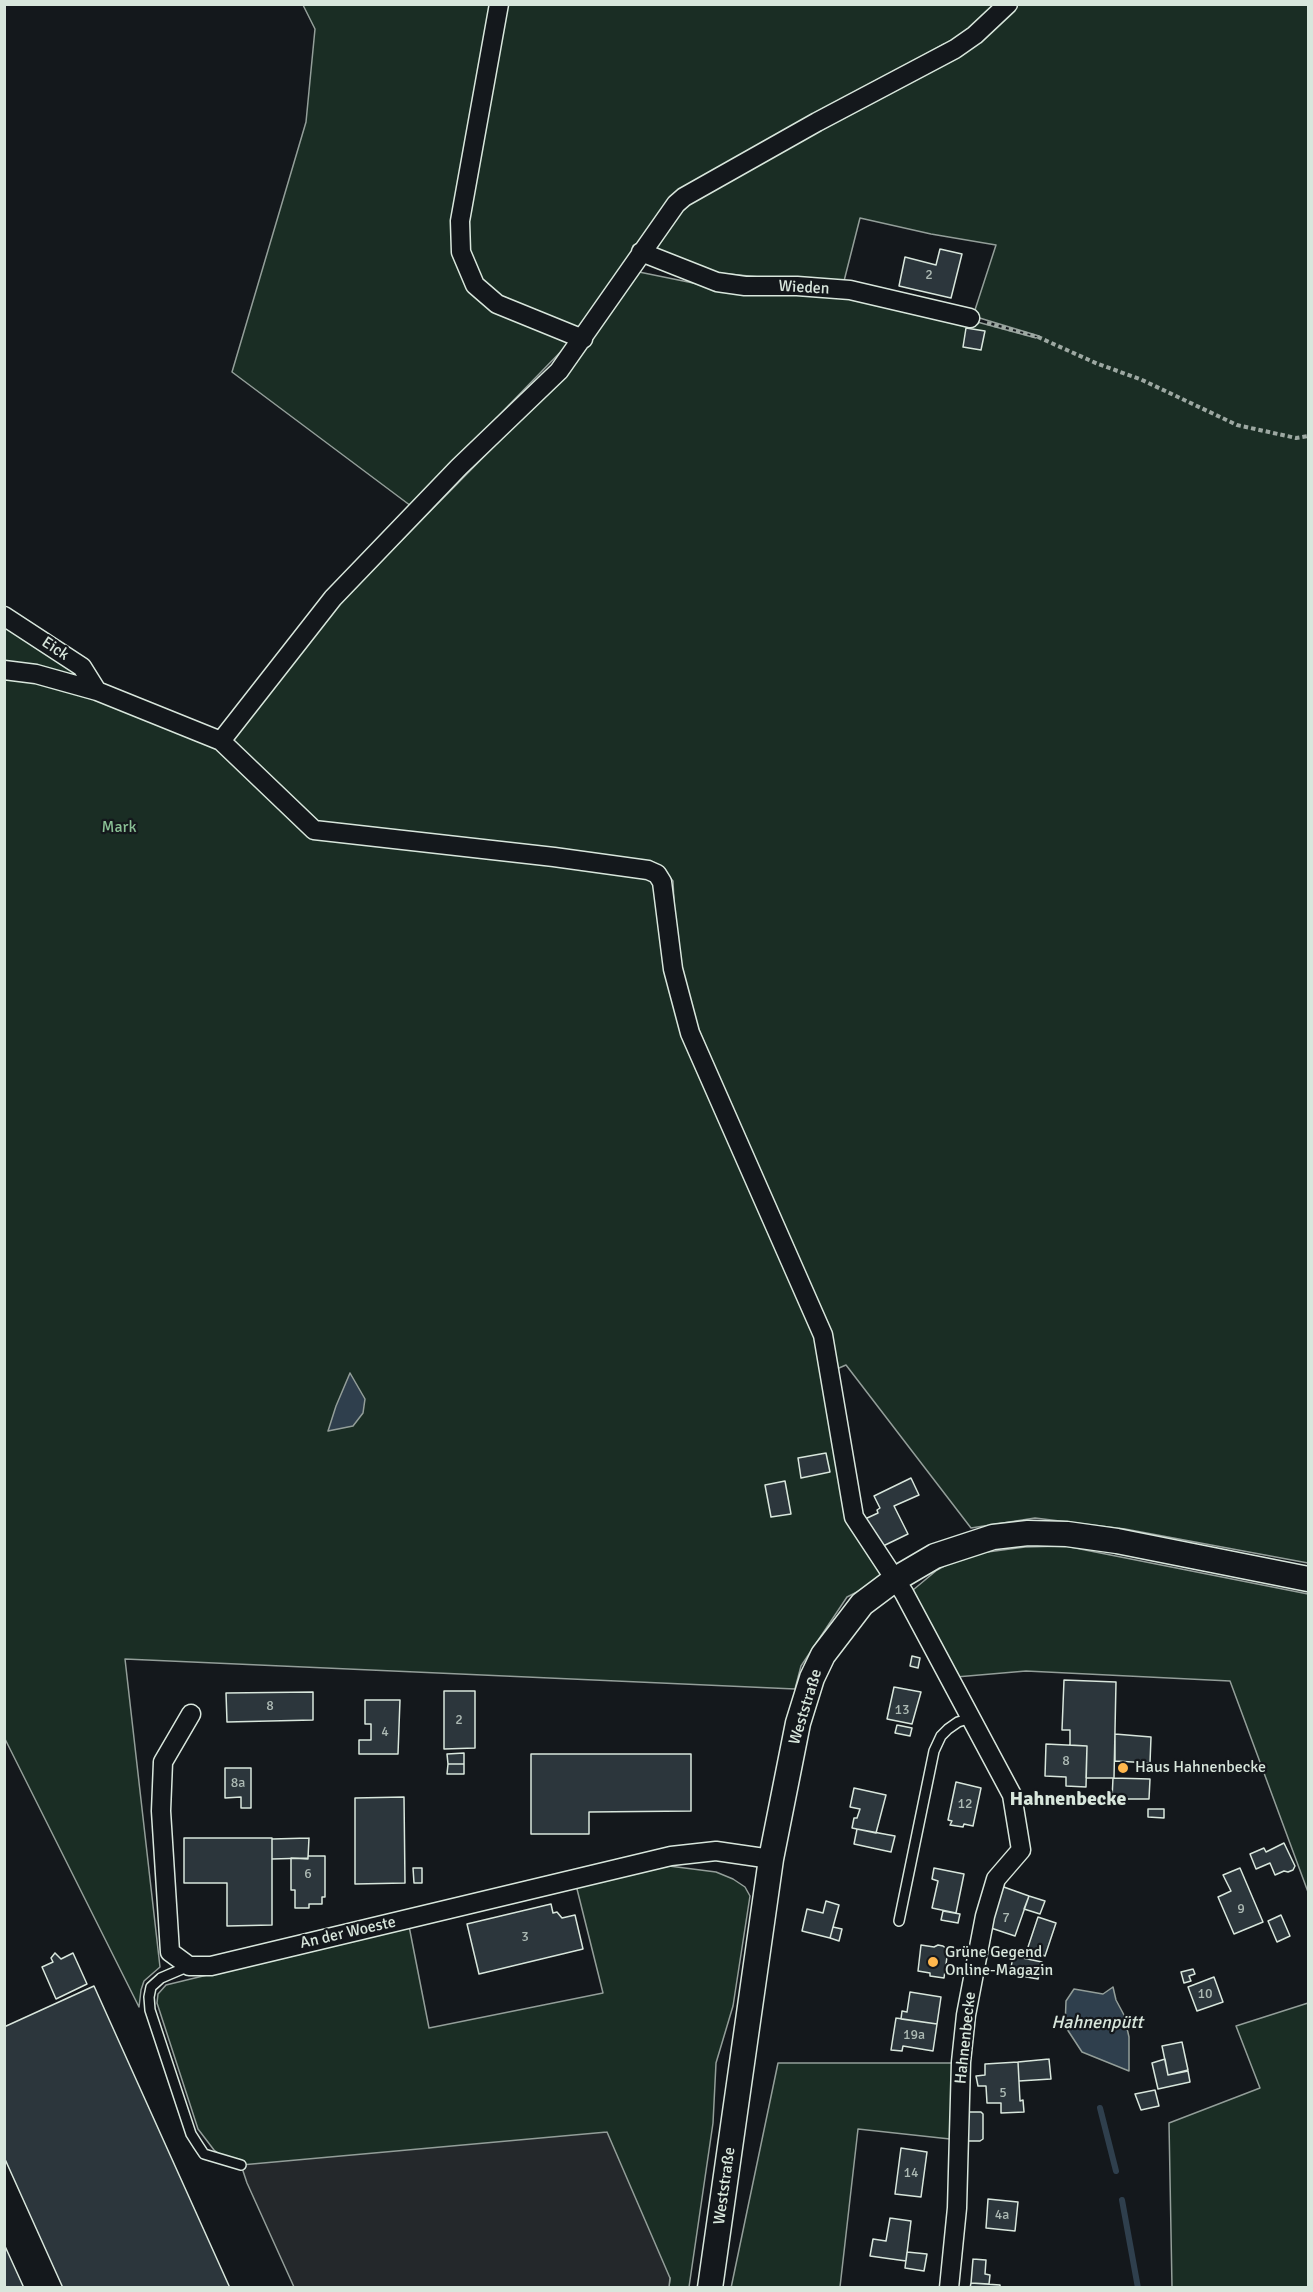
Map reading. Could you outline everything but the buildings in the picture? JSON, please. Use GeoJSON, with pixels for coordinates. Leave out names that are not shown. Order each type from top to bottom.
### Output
{"type":"FeatureCollection","features":[{"type":"Feature","properties":{"kind":"main road","name":"Weststraße"},"geometry":{"type":"LineString","coordinates":[[710,2288],[771,1859],[798,1723],[812,1678],[823,1655],[862,1604],[894,1580],[935,1556],[993,1537],[1028,1533],[1067,1534],[1117,1541],[1308,1579]]}},
{"type":"Feature","properties":{"kind":"street"},"geometry":{"type":"LineString","coordinates":[[499,4],[460,221],[461,252],[475,285],[497,304],[583,339]]}},
{"type":"Feature","properties":{"kind":"street"},"geometry":{"type":"LineString","coordinates":[[4,670],[36,674],[97,691],[221,741],[333,598],[459,468],[559,371],[641,252],[684,197],[817,122],[955,50],[1008,4]]}},
{"type":"Feature","properties":{"kind":"street","name":"Wieden"},"geometry":{"type":"LineString","coordinates":[[641,252],[717,282],[745,286],[797,286],[850,290],[970,318]]}},
{"type":"Feature","properties":{"kind":"street","name":"Eick"},"geometry":{"type":"LineString","coordinates":[[4,616],[82,667],[97,691]]}},
{"type":"Feature","properties":{"kind":"street","name":"Hahnenbecke"},"geometry":{"type":"LineString","coordinates":[[221,741],[314,830],[648,870],[657,874],[662,882],[673,969],[690,1033],[823,1335],[854,1517],[904,1593],[1012,1795],[1022,1850],[996,1879],[985,1916],[966,2015],[961,2062],[957,2208],[949,2288]]}},
{"type":"Feature","properties":{"kind":"street"},"geometry":{"type":"LineString","coordinates":[[189,1966],[170,1952],[161,1811],[163,1762],[192,1714]]}},
{"type":"Feature","properties":{"kind":"street","name":"An der Woeste"},"geometry":{"type":"LineString","coordinates":[[189,1966],[222,1963],[671,1856],[716,1851],[771,1859]]}},
{"type":"Feature","properties":{"kind":"lane"},"geometry":{"type":"LineString","coordinates":[[899,1921],[934,1751],[941,1736],[948,1729],[958,1722],[971,1718]]}},
{"type":"Feature","properties":{"kind":"lane"},"geometry":{"type":"LineString","coordinates":[[189,1966],[161,1978],[151,1988],[148,1997],[150,2010],[191,2134],[204,2154],[241,2164]]}},
{"type":"Feature","properties":{"kind":"path"},"geometry":{"type":"LineString","coordinates":[[970,318],[1038,337],[1098,364],[1140,379],[1237,425],[1296,438],[1308,436]]}},
{"type":"Feature","properties":{"kind":"green space"},"geometry":{"type":"Polygon","coordinates":[[[303,5],[497,5],[454,237],[471,288],[575,337],[411,506],[232,372],[306,122],[315,29],[303,5]]]}},
{"type":"Feature","properties":{"kind":"green space"},"geometry":{"type":"Polygon","coordinates":[[[501,5],[1308,5],[1308,1563],[1125,1529],[1035,1518],[971,1528],[846,1365],[832,1371],[827,1333],[699,1030],[677,966],[673,881],[659,866],[316,826],[225,741],[341,602],[513,427],[639,272],[703,285],[851,294],[970,320],[1036,338],[1039,336],[973,316],[996,245],[931,234],[860,218],[843,285],[718,273],[647,250],[679,206],[944,44],[676,198],[579,333],[521,311],[479,282],[461,236],[501,5]]]}},
{"type":"Feature","properties":{"kind":"green space","name":"Mark"},"geometry":{"type":"Polygon","coordinates":[[[5,620],[71,665],[89,693],[220,744],[312,835],[652,876],[667,970],[816,1337],[851,1519],[885,1578],[847,1597],[801,1666],[795,1689],[125,1659],[160,1967],[144,1981],[139,2007],[5,1739],[5,620]]]}},
{"type":"Feature","properties":{"kind":"green space"},"geometry":{"type":"Polygon","coordinates":[[[1065,1546],[1308,1594],[1308,1892],[1230,1681],[1026,1671],[956,1677],[913,1590],[937,1570],[965,1555],[1025,1547],[1065,1546]]]}},
{"type":"Feature","properties":{"kind":"green space"},"geometry":{"type":"Polygon","coordinates":[[[669,1866],[716,1872],[745,1887],[750,1896],[733,2006],[716,2063],[713,2123],[689,2287],[669,2287],[670,2278],[241,2165],[214,2150],[198,2129],[157,2003],[158,1994],[166,1985],[409,1926],[429,2028],[603,1993],[576,1885],[669,1866]]]}},
{"type":"Feature","properties":{"kind":"green space"},"geometry":{"type":"Polygon","coordinates":[[[1308,2003],[1308,2287],[1172,2287],[1169,2123],[1260,2088],[1236,2026],[1308,2003]]]}},
{"type":"Feature","properties":{"kind":"green space"},"geometry":{"type":"Polygon","coordinates":[[[778,2063],[953,2063],[950,2139],[858,2129],[840,2287],[731,2288],[778,2063]]]}},
{"type":"Feature","properties":{"kind":"shaded area"},"geometry":{"type":"Polygon","coordinates":[[[607,2132],[670,2278],[669,2287],[294,2287],[241,2165],[607,2132]]]}},
{"type":"Feature","properties":{"kind":"water"},"geometry":{"type":"Polygon","coordinates":[[[350,1373],[365,1399],[363,1413],[353,1426],[328,1431],[336,1406],[350,1373]]]}},
{"type":"Feature","properties":{"kind":"water","name":"Hahnenpütt"},"geometry":{"type":"Polygon","coordinates":[[[1113,1987],[1116,2000],[1124,2015],[1129,2037],[1129,2071],[1082,2052],[1065,2026],[1066,2001],[1074,1989],[1103,1994],[1113,1987]]]}},
{"type":"Feature","properties":{"kind":"waterway","name":"Hahnenbecke"},"geometry":{"type":"LineString","coordinates":[[1100,2108],[1116,2171]]}},
{"type":"Feature","properties":{"kind":"waterway","name":"Hahnenbecke"},"geometry":{"type":"LineString","coordinates":[[1122,2200],[1138,2288]]}},
{"type":"Feature","properties":{"kind":"place","name":"Haus Hahnenbecke"},"geometry":{"type":"Point","coordinates":[1123,1768]}},
{"type":"Feature","properties":{"kind":"place","name":"Grüne Gegend Online-Magazin"},"geometry":{"type":"Point","coordinates":[933,1962]}},
{"type":"Feature","properties":{"kind":"district","name":"Hahnenbecke"},"geometry":{"type":"Point","coordinates":[1068,1800]}}]}
